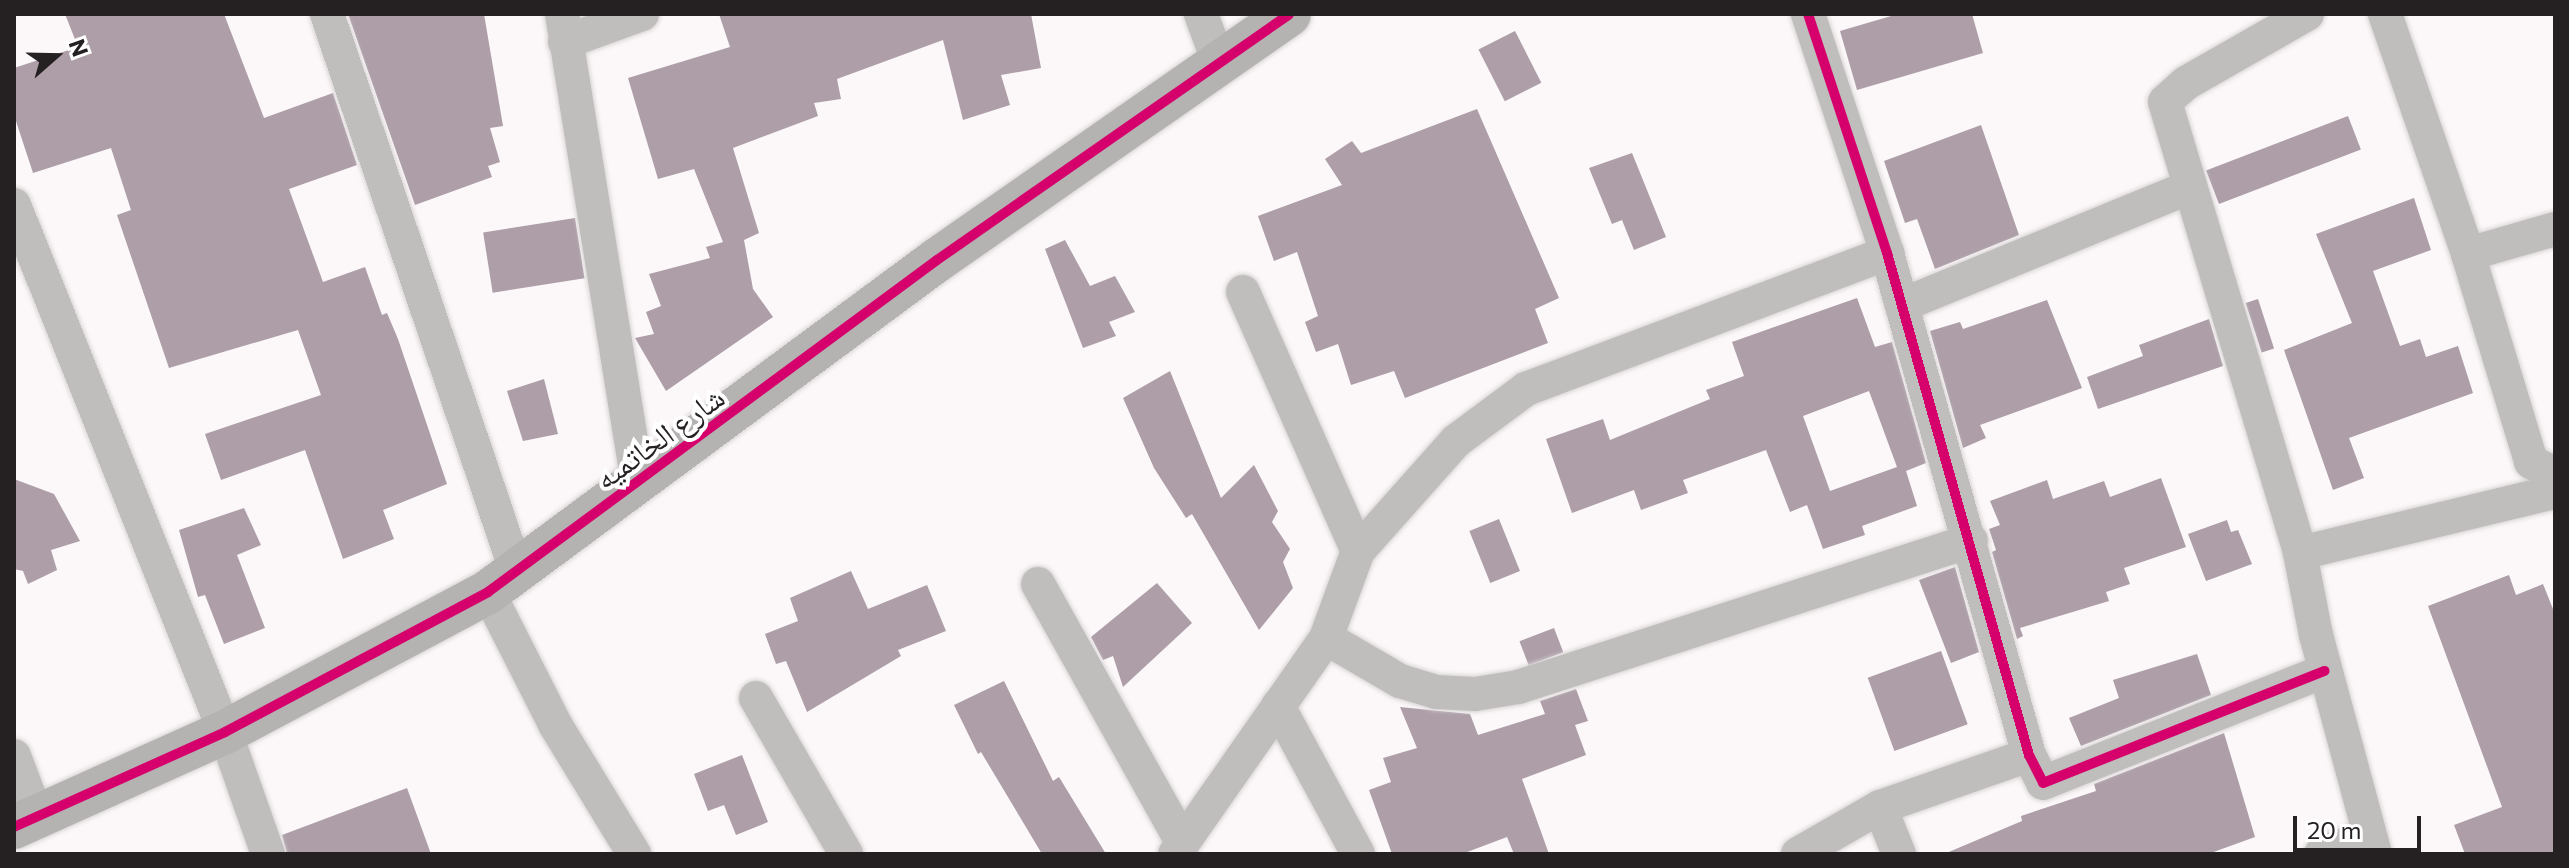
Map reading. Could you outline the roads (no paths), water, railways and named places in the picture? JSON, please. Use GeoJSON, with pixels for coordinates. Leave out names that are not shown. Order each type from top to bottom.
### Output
{"type":"FeatureCollection","features":[{"type":"Feature","properties":{"kind":"street"},"geometry":{"type":"LineString","coordinates":[[327,14],[502,581],[556,726],[634,854]]}},
{"type":"Feature","properties":{"kind":"street"},"geometry":{"type":"LineString","coordinates":[[638,483],[564,28],[642,14]]}},
{"type":"Feature","properties":{"kind":"street"},"geometry":{"type":"LineString","coordinates":[[1201,14],[1219,63]]}},
{"type":"Feature","properties":{"kind":"street","name":"شارع الخاتميه"},"geometry":{"type":"LineString","coordinates":[[26,822],[225,732],[502,581],[937,260],[1289,14]]}},
{"type":"Feature","properties":{"kind":"street"},"geometry":{"type":"LineString","coordinates":[[1808,14],[1887,253],[1971,541],[2029,755],[2043,783],[2325,671]]}},
{"type":"Feature","properties":{"kind":"street"},"geometry":{"type":"LineString","coordinates":[[2307,14],[2186,83],[2165,102],[2187,188],[2300,553],[2325,671],[2372,844],[2321,854]]}},
{"type":"Feature","properties":{"kind":"street"},"geometry":{"type":"LineString","coordinates":[[2385,14],[2468,254],[2531,462],[2555,474]]}},
{"type":"Feature","properties":{"kind":"street"},"geometry":{"type":"LineString","coordinates":[[1902,305],[2187,188]]}},
{"type":"Feature","properties":{"kind":"street"},"geometry":{"type":"LineString","coordinates":[[14,205],[225,732],[268,854]]}},
{"type":"Feature","properties":{"kind":"street"},"geometry":{"type":"LineString","coordinates":[[2468,254],[2555,229]]}},
{"type":"Feature","properties":{"kind":"street"},"geometry":{"type":"LineString","coordinates":[[1038,584],[1179,849],[1326,638],[1358,551],[1456,441],[1526,389],[1887,253]]}},
{"type":"Feature","properties":{"kind":"street"},"geometry":{"type":"LineString","coordinates":[[1243,292],[1358,551]]}},
{"type":"Feature","properties":{"kind":"street"},"geometry":{"type":"LineString","coordinates":[[2300,553],[2555,492]]}},
{"type":"Feature","properties":{"kind":"street"},"geometry":{"type":"LineString","coordinates":[[1326,638],[1400,681],[1436,692],[1475,694],[1518,687],[1971,541]]}},
{"type":"Feature","properties":{"kind":"street"},"geometry":{"type":"LineString","coordinates":[[756,698],[846,854]]}},
{"type":"Feature","properties":{"kind":"street"},"geometry":{"type":"LineString","coordinates":[[1278,706],[1358,854]]}},
{"type":"Feature","properties":{"kind":"street"},"geometry":{"type":"LineString","coordinates":[[1798,854],[1880,807],[2029,755]]}},
{"type":"Feature","properties":{"kind":"street"},"geometry":{"type":"LineString","coordinates":[[14,756],[26,822]]}},
{"type":"Feature","properties":{"kind":"street"},"geometry":{"type":"LineString","coordinates":[[1880,807],[1899,854]]}}]}
